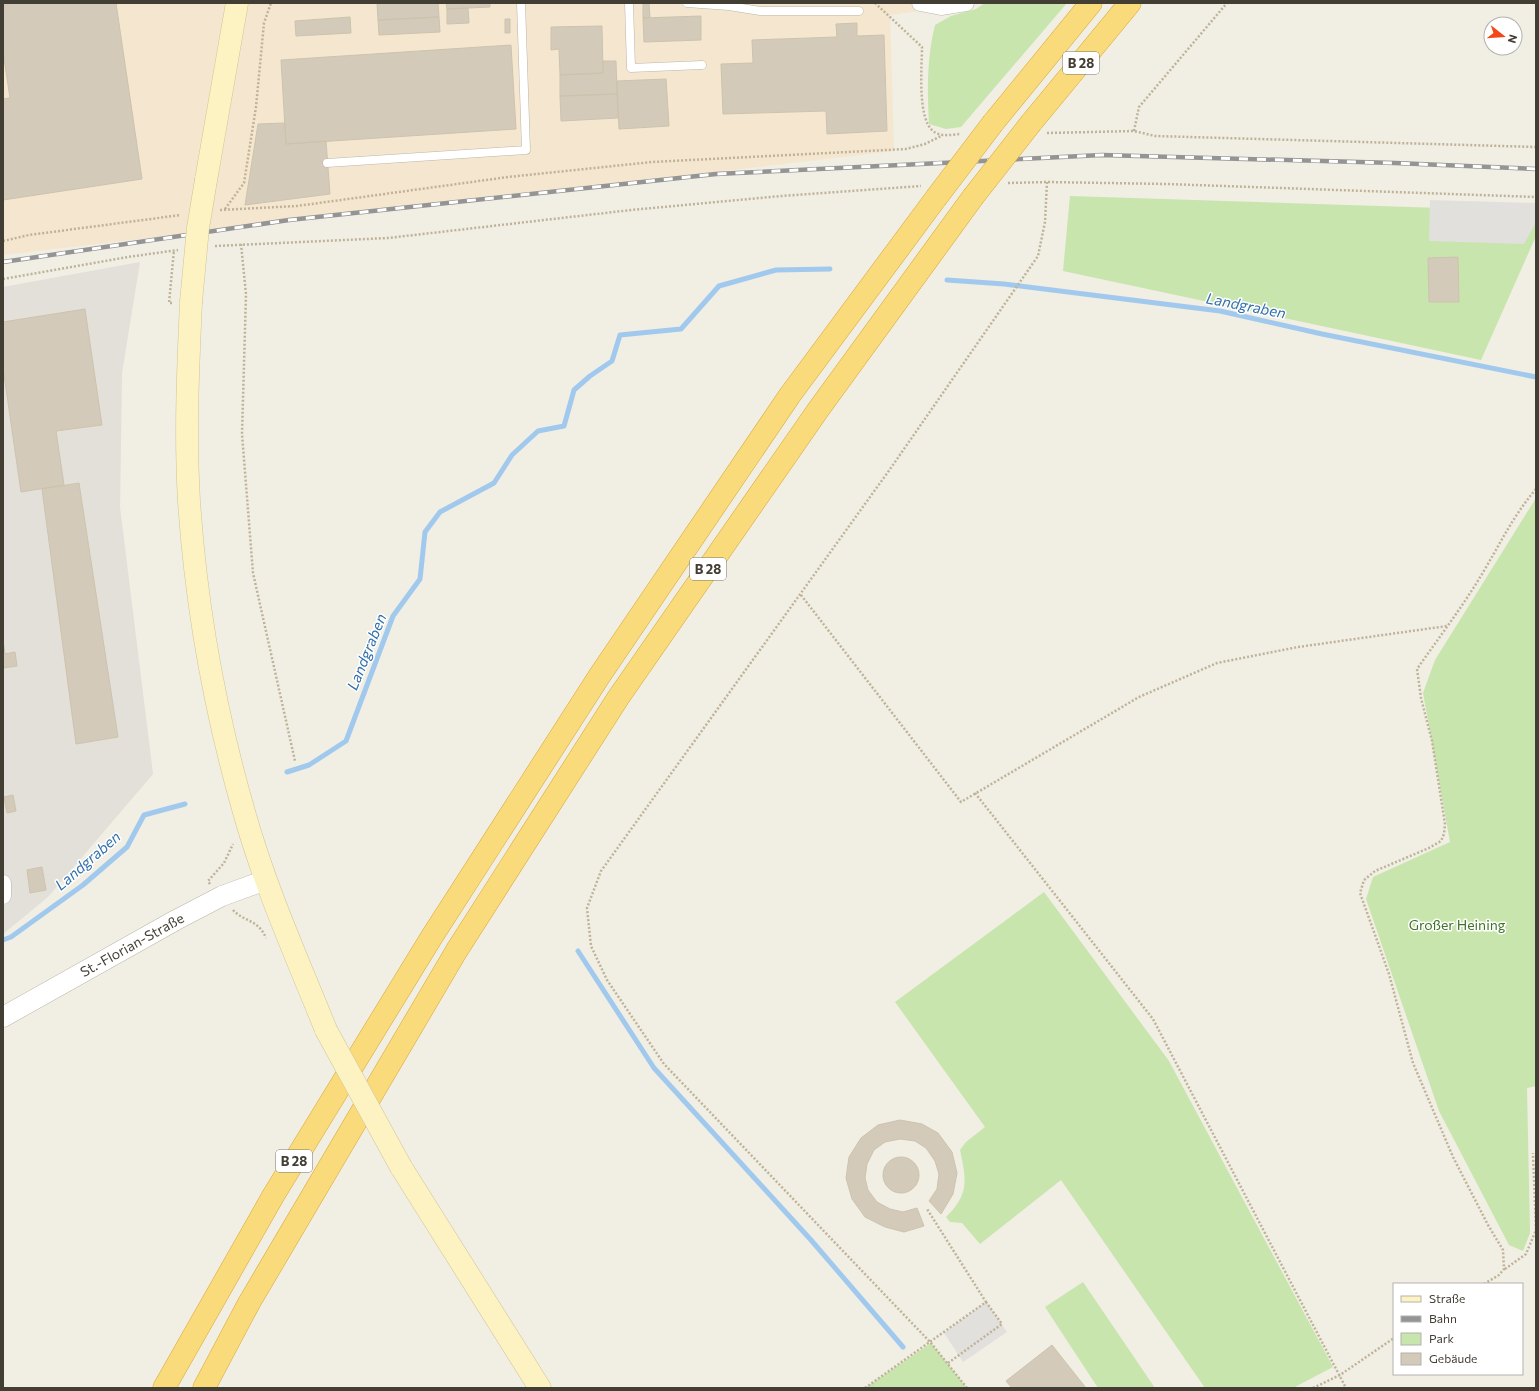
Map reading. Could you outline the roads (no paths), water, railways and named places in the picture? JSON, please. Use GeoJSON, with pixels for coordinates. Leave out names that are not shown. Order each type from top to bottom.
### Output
{"type":"FeatureCollection","features":[{"type":"Feature","properties":{"kind":"highway","name":"B 28"},"geometry":{"type":"LineString","coordinates":[[164,1388],[273,1196],[431,938],[600,675],[790,395],[931,192],[993,123],[1091,3]]}},
{"type":"Feature","properties":{"kind":"highway","name":"B 28"},"geometry":{"type":"LineString","coordinates":[[204,1388],[249,1303],[457,950],[614,705],[818,410],[973,197],[1031,123],[1130,3]]}},
{"type":"Feature","properties":{"kind":"main road"},"geometry":{"type":"LineString","coordinates":[[237,3],[184,303],[189,500],[196,575],[215,694],[244,812],[266,880],[326,1030],[401,1167],[540,1388]]}},
{"type":"Feature","properties":{"kind":"street"},"geometry":{"type":"LineString","coordinates":[[920,3],[941,7],[966,3]]}},
{"type":"Feature","properties":{"kind":"street","name":"St.-Florian-Straße"},"geometry":{"type":"LineString","coordinates":[[3,1017],[176,920],[222,896],[266,880]]}},
{"type":"Feature","properties":{"kind":"street"},"geometry":{"type":"LineString","coordinates":[[3,883],[3,896]]}},
{"type":"Feature","properties":{"kind":"lane"},"geometry":{"type":"LineString","coordinates":[[327,163],[526,150],[521,3]]}},
{"type":"Feature","properties":{"kind":"lane"},"geometry":{"type":"LineString","coordinates":[[629,3],[631,68],[702,66]]}},
{"type":"Feature","properties":{"kind":"lane"},"geometry":{"type":"LineString","coordinates":[[687,3],[729,6],[760,11],[859,11]]}},
{"type":"Feature","properties":{"kind":"waterway","name":"Landgraben"},"geometry":{"type":"LineString","coordinates":[[287,772],[309,765],[346,741],[393,616],[420,579],[425,532],[440,512],[494,483],[512,455],[538,431],[564,426],[574,390],[590,376],[612,361],[620,335],[681,329],[719,286],[776,270],[830,269]]}},
{"type":"Feature","properties":{"kind":"waterway","name":"Landgraben"},"geometry":{"type":"LineString","coordinates":[[947,280],[1004,284],[1220,311],[1322,334],[1536,377]]}},
{"type":"Feature","properties":{"kind":"waterway","name":"Landgraben"},"geometry":{"type":"LineString","coordinates":[[3,940],[11,937],[83,885],[127,847],[144,815],[185,804]]}},
{"type":"Feature","properties":{"kind":"waterway"},"geometry":{"type":"LineString","coordinates":[[578,951],[654,1068],[811,1240],[903,1347]]}},
{"type":"Feature","properties":{"kind":"railway"},"geometry":{"type":"LineString","coordinates":[[3,262],[289,220],[716,174],[1102,155],[1395,163],[1536,169]]}},
{"type":"Feature","properties":{"kind":"park label","name":"Großer Heining"},"geometry":{"type":"Point","coordinates":[1457,925]}}]}
